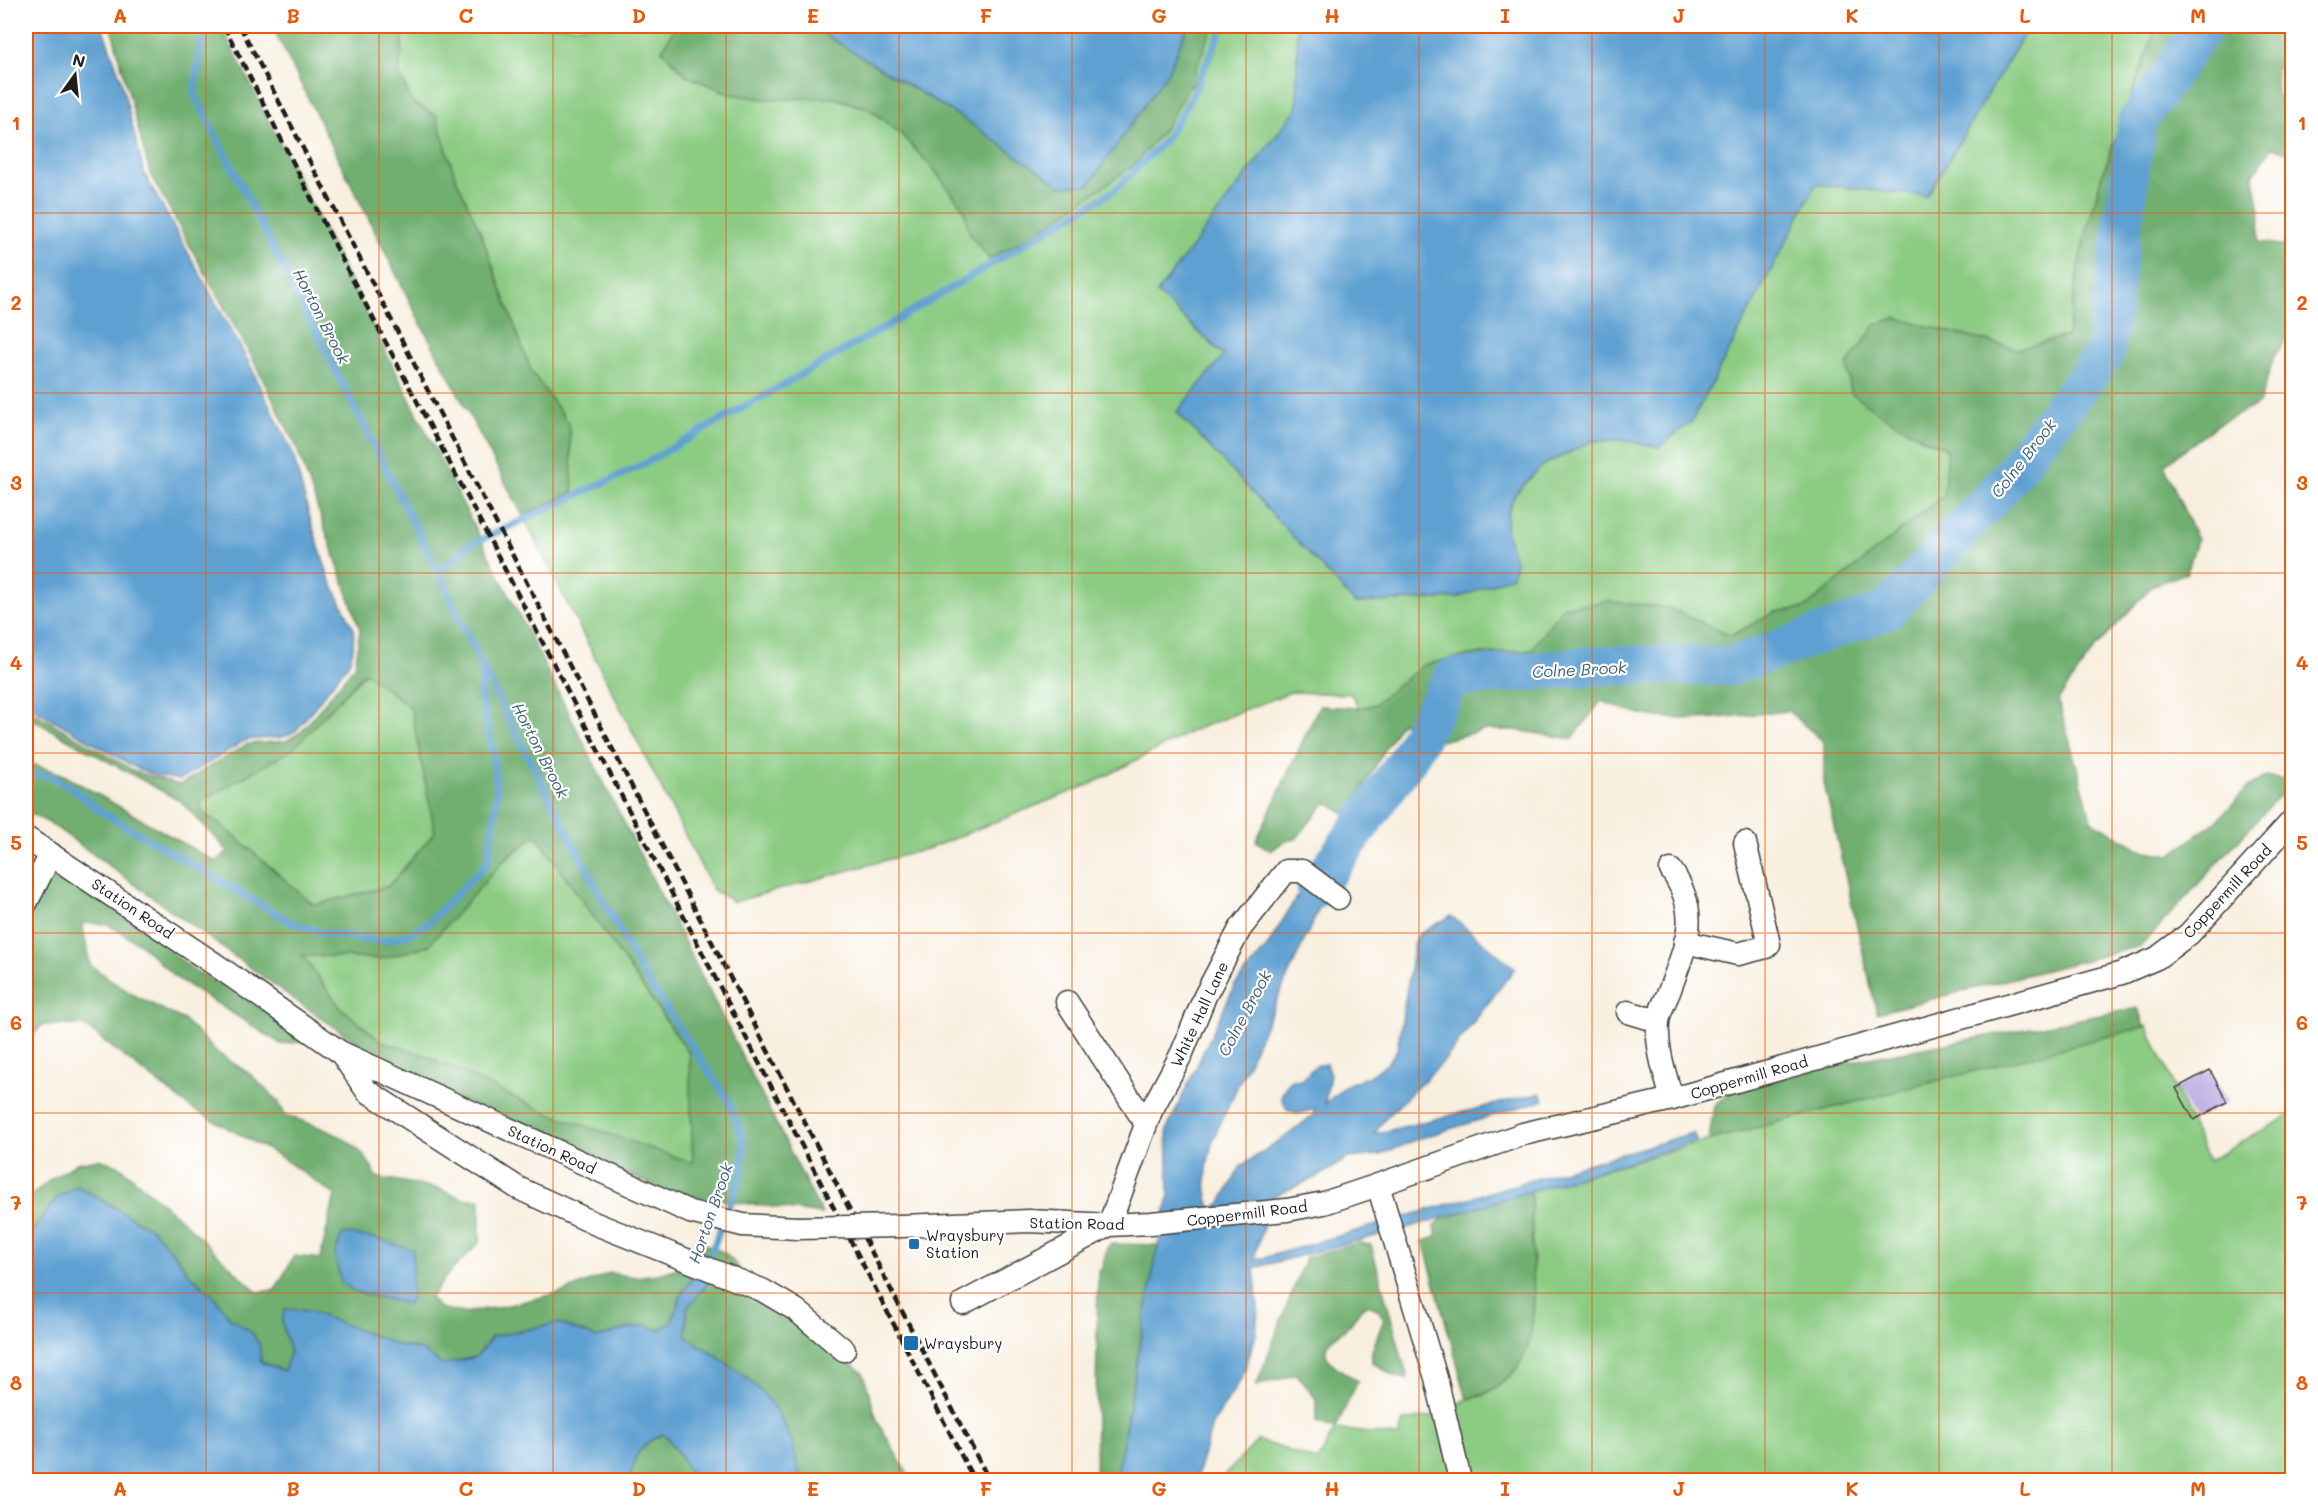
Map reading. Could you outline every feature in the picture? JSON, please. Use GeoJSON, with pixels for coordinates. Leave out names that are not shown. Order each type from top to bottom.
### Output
{"type":"FeatureCollection","features":[{"type":"Feature","properties":{"kind":"street","name":"Coppermill Road"},"geometry":{"type":"LineString","coordinates":[[1151,1223],[1287,1210],[1324,1203],[1523,1134],[1672,1099],[2122,973],[2157,958],[2189,934],[2292,820]]}},
{"type":"Feature","properties":{"kind":"street","name":"Station Road"},"geometry":{"type":"LineString","coordinates":[[26,838],[213,963],[340,1052],[690,1212],[743,1225],[797,1228],[1030,1221],[1109,1225],[1151,1223]]}},
{"type":"Feature","properties":{"kind":"street"},"geometry":{"type":"LineString","coordinates":[[1685,942],[1738,954],[1766,947],[1769,944],[1745,843]]}},
{"type":"Feature","properties":{"kind":"street"},"geometry":{"type":"LineString","coordinates":[[26,903],[51,854]]}},
{"type":"Feature","properties":{"kind":"street","name":"White Hall Lane"},"geometry":{"type":"LineString","coordinates":[[1109,1225],[1146,1124],[1182,1053],[1205,996],[1239,929],[1286,871],[1302,871],[1338,898]]}},
{"type":"Feature","properties":{"kind":"street"},"geometry":{"type":"LineString","coordinates":[[1672,1099],[1660,1053],[1658,1021],[1685,942],[1690,913],[1677,878]]}},
{"type":"Feature","properties":{"kind":"street"},"geometry":{"type":"LineString","coordinates":[[1067,1002],[1146,1124]]}},
{"type":"Feature","properties":{"kind":"street"},"geometry":{"type":"LineString","coordinates":[[1628,1012],[1658,1021]]}},
{"type":"Feature","properties":{"kind":"street"},"geometry":{"type":"LineString","coordinates":[[340,1052],[367,1091],[518,1188],[596,1224],[762,1290],[796,1310],[844,1350]]}},
{"type":"Feature","properties":{"kind":"street"},"geometry":{"type":"LineString","coordinates":[[1378,1185],[1436,1378],[1460,1480]]}},
{"type":"Feature","properties":{"kind":"street"},"geometry":{"type":"LineString","coordinates":[[963,1303],[1109,1225]]}},
{"type":"Feature","properties":{"kind":"green space"},"geometry":{"type":"Polygon","coordinates":[[[111,26],[221,26],[822,1214],[695,1196],[690,1202],[406,1076],[302,1005],[51,824],[26,811],[26,762],[62,774],[216,862],[228,851],[180,801],[26,716],[26,708],[136,772],[180,785],[247,744],[286,741],[301,732],[355,665],[360,629],[296,446],[250,354],[150,174],[111,26]],[[365,672],[292,750],[199,802],[204,814],[223,826],[314,905],[389,886],[435,832],[411,708],[365,672]],[[536,835],[505,859],[428,946],[381,959],[302,955],[340,1007],[381,1041],[427,1056],[545,1112],[693,1163],[689,1053],[536,835]]]}},
{"type":"Feature","properties":{"kind":"green space"},"geometry":{"type":"Polygon","coordinates":[[[272,26],[404,26],[399,74],[413,103],[436,115],[455,176],[480,231],[531,371],[569,424],[573,492],[523,516],[419,320],[272,26]]]}},
{"type":"Feature","properties":{"kind":"green space"},"geometry":{"type":"Polygon","coordinates":[[[404,26],[676,26],[662,50],[687,76],[731,94],[764,99],[835,98],[869,109],[901,134],[935,171],[964,209],[970,234],[1165,128],[1189,85],[1191,86],[1193,73],[1213,26],[1297,26],[1297,108],[1157,293],[1224,356],[1177,412],[1356,603],[1458,598],[1506,531],[1507,514],[1515,494],[1542,466],[1592,441],[1622,440],[1659,447],[1692,421],[1816,184],[1927,196],[2029,26],[2157,26],[2102,175],[2081,253],[2067,336],[2017,349],[1896,318],[1918,437],[1947,449],[1945,495],[1805,608],[1775,612],[1730,636],[1669,608],[1534,650],[1469,655],[1423,665],[1382,700],[1359,708],[1351,694],[1291,692],[1192,731],[1093,783],[930,848],[734,902],[713,890],[523,516],[573,492],[569,424],[531,371],[480,231],[455,176],[399,74],[404,26]]]}},
{"type":"Feature","properties":{"kind":"green space"},"geometry":{"type":"Polygon","coordinates":[[[676,26],[811,26],[964,119],[1061,186],[1168,72],[1188,26],[1213,26],[1194,73],[1198,75],[1192,86],[1189,85],[1165,128],[1133,166],[1036,233],[989,259],[970,234],[964,209],[935,171],[901,134],[870,109],[835,98],[764,99],[731,94],[687,76],[662,50],[676,26]]]}},
{"type":"Feature","properties":{"kind":"green space"},"geometry":{"type":"Polygon","coordinates":[[[2157,26],[2292,26],[2292,58],[2276,69],[2277,97],[2292,104],[2292,154],[2272,147],[2253,175],[2260,210],[2259,242],[2292,247],[2292,334],[2274,356],[2259,404],[2220,423],[2164,465],[2197,540],[2187,573],[2153,585],[2096,647],[2058,700],[2092,821],[2141,850],[2170,855],[2219,819],[2249,786],[2267,776],[2292,782],[2141,946],[1877,1013],[1824,783],[1824,742],[1788,711],[1681,719],[1639,714],[1601,701],[1572,739],[1515,730],[1485,730],[1436,742],[1401,722],[1347,815],[1326,802],[1296,839],[1284,841],[1271,851],[1256,841],[1319,706],[1359,708],[1373,705],[1423,665],[1469,655],[1533,650],[1563,607],[1607,601],[1669,608],[1731,636],[1775,612],[1805,608],[1944,495],[1947,449],[1897,424],[1851,393],[1847,365],[1876,324],[1896,318],[2017,349],[2067,336],[2081,253],[2102,175],[2157,26]]]}},
{"type":"Feature","properties":{"kind":"green space"},"geometry":{"type":"Polygon","coordinates":[[[366,672],[411,708],[435,832],[389,886],[314,905],[223,826],[204,814],[198,802],[292,749],[366,672]]]}},
{"type":"Feature","properties":{"kind":"green space"},"geometry":{"type":"Polygon","coordinates":[[[536,835],[689,1053],[693,1164],[545,1112],[427,1056],[381,1041],[340,1007],[301,955],[381,959],[536,835]]]}},
{"type":"Feature","properties":{"kind":"green space"},"geometry":{"type":"Polygon","coordinates":[[[28,864],[110,904],[194,970],[282,1020],[302,1042],[281,1044],[175,977],[140,944],[107,924],[82,923],[90,965],[132,994],[184,1020],[219,1054],[250,1074],[278,1101],[285,1115],[326,1130],[350,1143],[369,1163],[376,1177],[437,1188],[464,1199],[480,1199],[480,1242],[449,1273],[430,1298],[439,1308],[464,1313],[563,1292],[610,1273],[636,1277],[658,1274],[678,1268],[703,1243],[725,1253],[739,1268],[740,1291],[785,1314],[863,1373],[877,1420],[911,1480],[801,1480],[789,1435],[781,1418],[770,1403],[746,1378],[686,1336],[687,1308],[708,1282],[695,1277],[682,1293],[672,1322],[660,1330],[644,1326],[597,1338],[558,1323],[492,1337],[476,1357],[442,1365],[422,1350],[282,1321],[290,1353],[284,1371],[261,1362],[259,1344],[252,1333],[229,1317],[211,1293],[188,1273],[152,1229],[77,1186],[56,1199],[35,1228],[26,1234],[26,1200],[51,1179],[77,1163],[98,1159],[118,1165],[185,1223],[257,1292],[275,1290],[294,1256],[320,1259],[335,1195],[279,1156],[191,1108],[83,1025],[42,1025],[26,1043],[26,868],[28,864]]]}},
{"type":"Feature","properties":{"kind":"green space"},"geometry":{"type":"Polygon","coordinates":[[[2138,1008],[2144,1027],[1709,1140],[1714,1105],[1734,1090],[1859,1060],[2138,1008]]]}},
{"type":"Feature","properties":{"kind":"green space"},"geometry":{"type":"Polygon","coordinates":[[[2147,1026],[2208,1161],[2292,1114],[2292,1480],[1220,1480],[1258,1440],[1318,1461],[1335,1429],[1399,1436],[1403,1421],[1437,1416],[1467,1399],[1486,1395],[1534,1310],[1531,1191],[1709,1140],[2147,1026]]]}},
{"type":"Feature","properties":{"kind":"green space"},"geometry":{"type":"Polygon","coordinates":[[[1531,1191],[1534,1291],[1531,1332],[1526,1350],[1518,1366],[1506,1380],[1489,1391],[1467,1399],[1423,1241],[1437,1237],[1435,1226],[1445,1216],[1531,1191]]]}},
{"type":"Feature","properties":{"kind":"green space"},"geometry":{"type":"Polygon","coordinates":[[[1359,1243],[1371,1245],[1408,1379],[1396,1377],[1372,1362],[1372,1351],[1384,1319],[1378,1309],[1366,1305],[1348,1327],[1327,1345],[1326,1351],[1332,1363],[1358,1381],[1335,1429],[1316,1422],[1316,1399],[1297,1374],[1256,1386],[1305,1258],[1359,1243]]]}},
{"type":"Feature","properties":{"kind":"green space"},"geometry":{"type":"Polygon","coordinates":[[[1111,1244],[1158,1245],[1116,1480],[1095,1480],[1098,1272],[1102,1269],[1107,1248],[1111,1244]]]}},
{"type":"Feature","properties":{"kind":"green space"},"geometry":{"type":"Polygon","coordinates":[[[662,1434],[668,1438],[695,1480],[629,1480],[638,1452],[662,1434]]]}},
{"type":"Feature","properties":{"kind":"water"},"geometry":{"type":"Polygon","coordinates":[[[26,26],[102,26],[120,76],[144,173],[247,359],[292,451],[329,578],[354,629],[353,650],[349,663],[296,731],[284,737],[246,740],[180,780],[157,776],[138,769],[26,704],[26,26]]]}},
{"type":"Feature","properties":{"kind":"water"},"geometry":{"type":"Polygon","coordinates":[[[811,26],[1188,26],[1168,72],[1089,185],[1061,186],[964,119],[811,26]]]}},
{"type":"Feature","properties":{"kind":"water"},"geometry":{"type":"Polygon","coordinates":[[[1297,26],[2029,26],[1927,196],[1816,184],[1692,421],[1659,447],[1622,440],[1592,441],[1542,466],[1515,494],[1507,514],[1506,531],[1516,564],[1512,576],[1458,598],[1355,603],[1177,412],[1224,355],[1157,293],[1297,108],[1297,26]]]}},
{"type":"Feature","properties":{"kind":"water"},"geometry":{"type":"Polygon","coordinates":[[[1331,839],[1356,849],[1344,878],[1320,906],[1213,1140],[1207,1166],[1206,1184],[1212,1209],[1220,1204],[1241,1166],[1313,1115],[1315,1109],[1298,1114],[1287,1109],[1281,1098],[1291,1080],[1302,1080],[1315,1066],[1326,1063],[1330,1074],[1325,1104],[1346,1085],[1369,1076],[1386,1065],[1397,1050],[1414,944],[1419,934],[1451,916],[1515,968],[1444,1061],[1383,1121],[1374,1134],[1540,1093],[1544,1100],[1418,1139],[1380,1155],[1348,1158],[1321,1175],[1272,1197],[1254,1258],[1263,1258],[1693,1133],[1697,1141],[1418,1225],[1254,1268],[1258,1308],[1256,1335],[1243,1376],[1212,1425],[1196,1480],[1116,1480],[1158,1245],[1169,1197],[1167,1129],[1235,985],[1267,947],[1331,839]]]}},
{"type":"Feature","properties":{"kind":"water"},"geometry":{"type":"Polygon","coordinates":[[[77,1186],[152,1229],[188,1273],[211,1293],[229,1317],[252,1333],[259,1344],[261,1362],[284,1371],[290,1353],[282,1321],[285,1309],[309,1311],[403,1347],[422,1350],[442,1365],[476,1357],[492,1337],[558,1323],[597,1338],[645,1326],[660,1330],[672,1322],[682,1293],[694,1276],[709,1282],[687,1308],[686,1336],[746,1377],[770,1402],[781,1417],[789,1435],[801,1480],[695,1480],[668,1438],[662,1434],[638,1452],[629,1480],[26,1480],[26,1234],[35,1228],[56,1199],[77,1186]]]}},
{"type":"Feature","properties":{"kind":"water"},"geometry":{"type":"Polygon","coordinates":[[[342,1235],[379,1239],[413,1250],[412,1292],[408,1304],[355,1292],[341,1282],[335,1255],[342,1235]]]}},
{"type":"Feature","properties":{"kind":"building"},"geometry":{"type":"Polygon","coordinates":[[[2210,1070],[2227,1102],[2194,1120],[2176,1088],[2210,1070]]]}},
{"type":"Feature","properties":{"kind":"waterway","name":"Horton Brook"},"geometry":{"type":"LineString","coordinates":[[204,26],[194,93],[439,573],[484,671],[563,824],[641,971],[728,1100],[744,1142],[742,1172],[701,1279],[695,1286]]}},
{"type":"Feature","properties":{"kind":"waterway"},"geometry":{"type":"LineString","coordinates":[[439,573],[467,546],[640,466],[892,323],[1115,190],[1165,140],[1191,98],[1223,26]]}},
{"type":"Feature","properties":{"kind":"waterway","name":"Colne Brook"},"geometry":{"type":"LineString","coordinates":[[1316,888],[1407,760],[1452,678],[1604,665],[1732,666],[1888,610],[1999,490],[2105,353],[2137,122],[2204,26]]}},
{"type":"Feature","properties":{"kind":"waterway"},"geometry":{"type":"LineString","coordinates":[[26,773],[50,776],[72,788],[100,811],[294,924],[324,933],[382,941],[408,935],[429,922],[488,862],[497,797],[493,752],[480,692],[484,671]]}},
{"type":"Feature","properties":{"kind":"railway"},"geometry":{"type":"LineString","coordinates":[[224,26],[348,271],[465,492],[974,1480]]}},
{"type":"Feature","properties":{"kind":"railway"},"geometry":{"type":"LineString","coordinates":[[240,26],[989,1480]]}},
{"type":"Feature","properties":{"kind":"place","name":"Wraysbury Station"},"geometry":{"type":"Point","coordinates":[914,1244]}},
{"type":"Feature","properties":{"kind":"place","name":"Wraysbury"},"geometry":{"type":"Point","coordinates":[911,1343]}}]}
